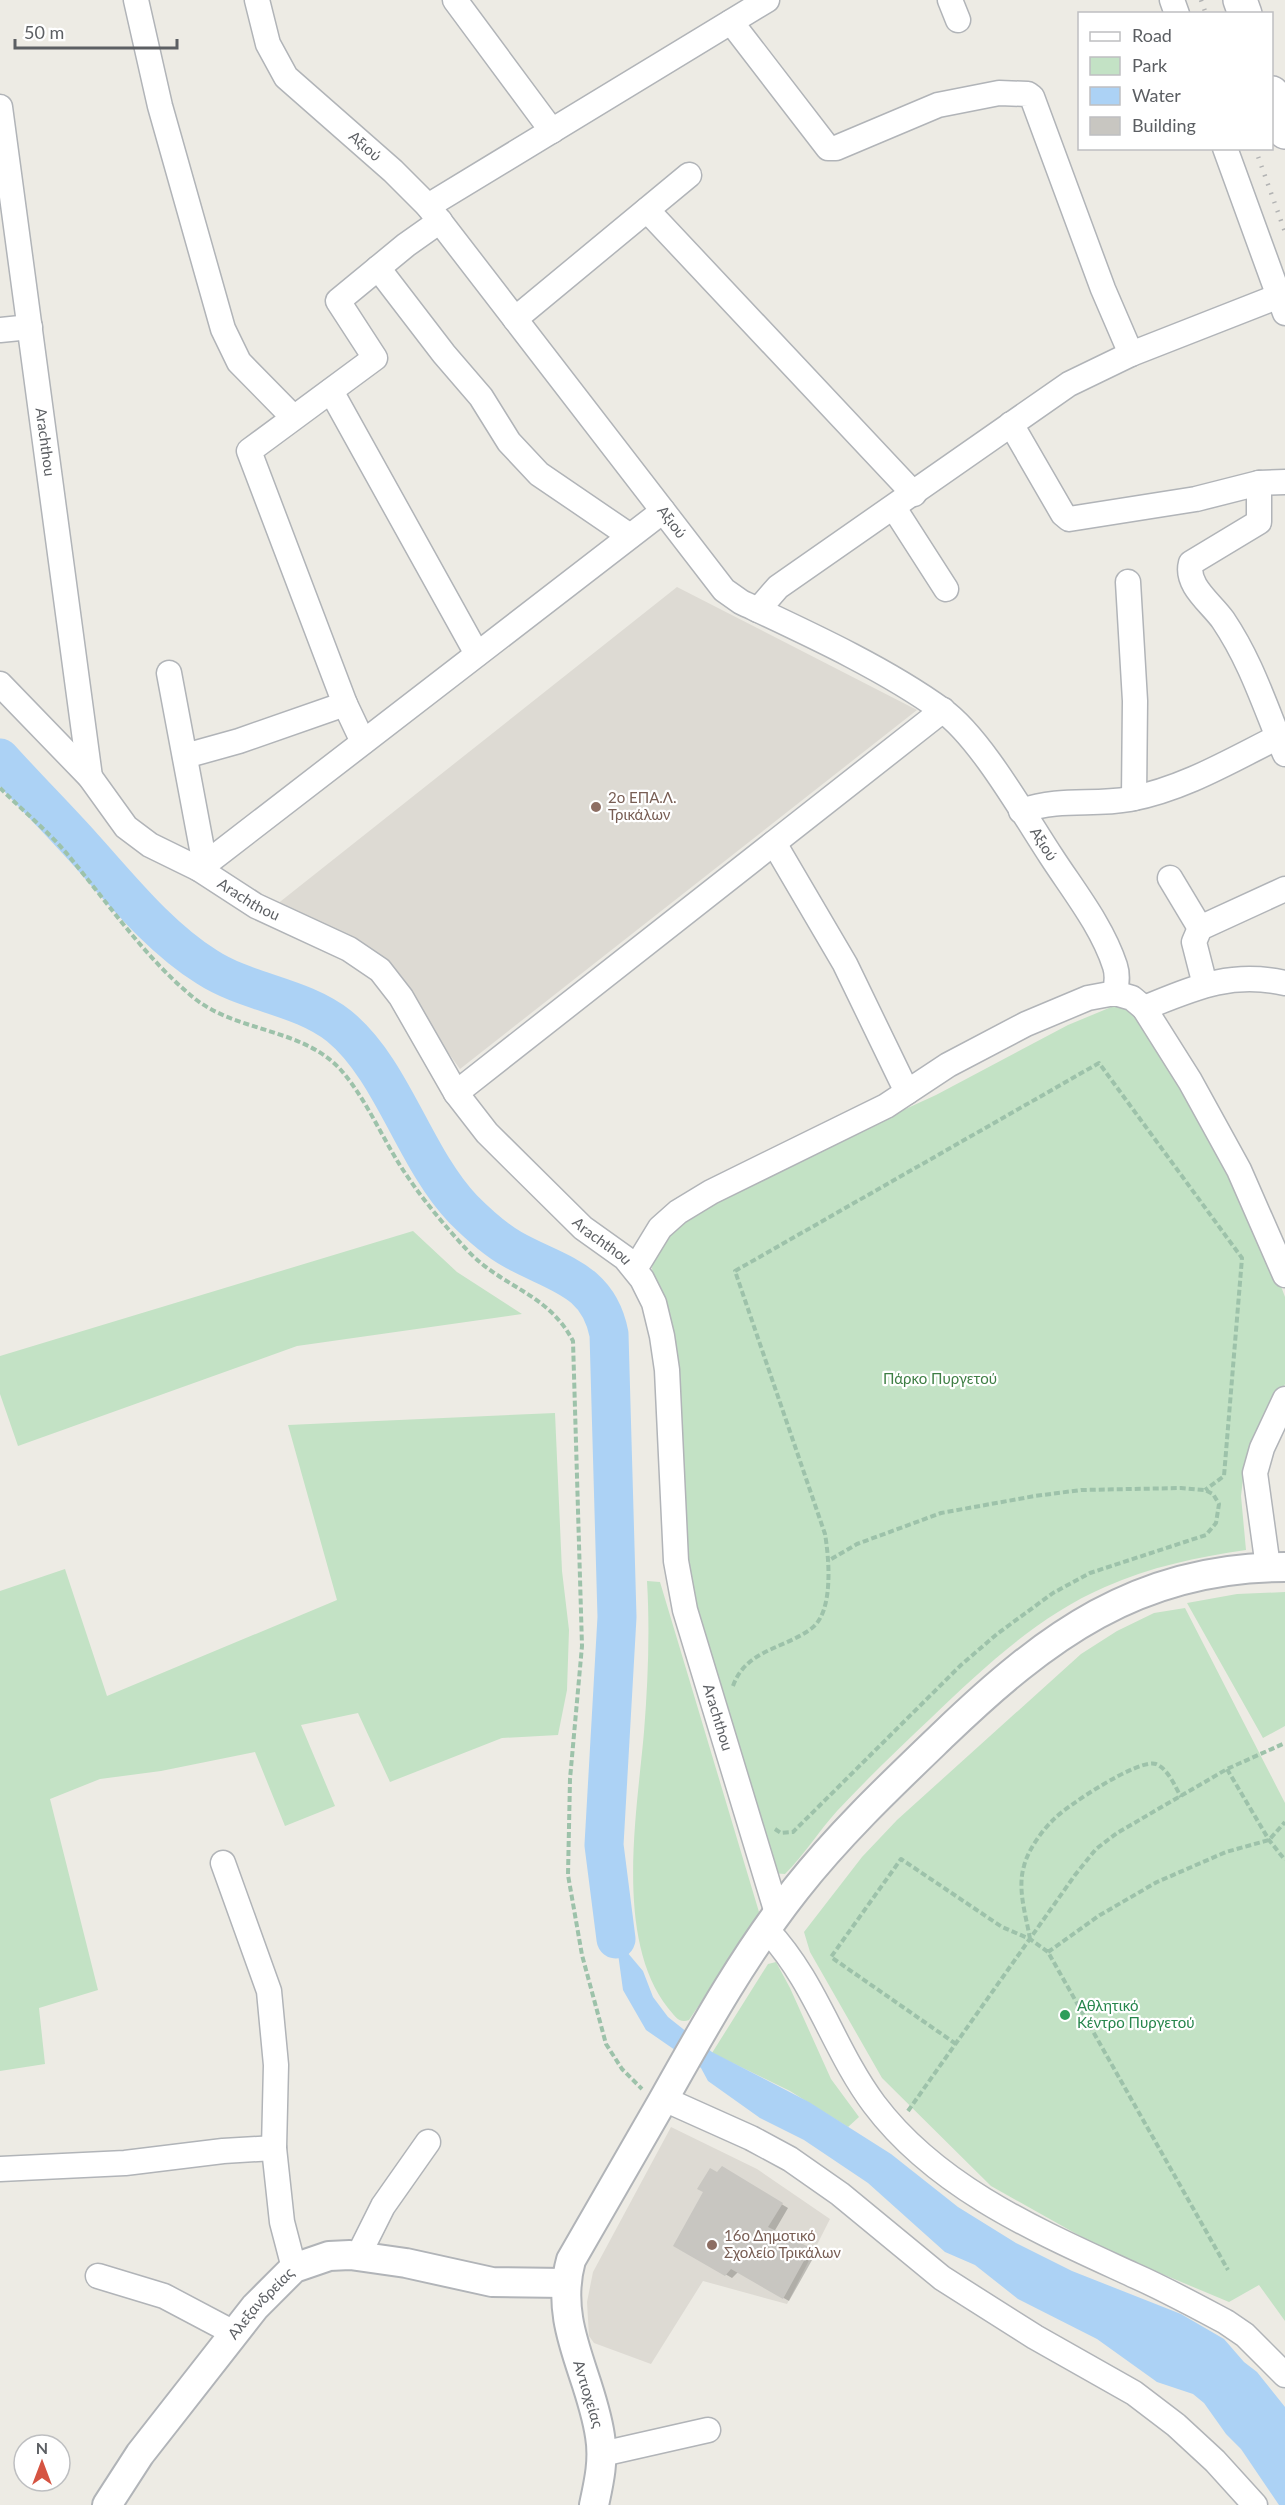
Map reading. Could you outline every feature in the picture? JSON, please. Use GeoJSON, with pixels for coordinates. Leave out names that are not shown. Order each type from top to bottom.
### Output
{"type":"FeatureCollection","features":[{"type":"Feature","properties":{"kind":"main road"},"geometry":{"type":"LineString","coordinates":[[1276,93],[1285,132]]}},
{"type":"Feature","properties":{"kind":"street"},"geometry":{"type":"LineString","coordinates":[[136,0],[163,118],[224,329],[238,362],[293,417]]}},
{"type":"Feature","properties":{"kind":"street","name":"Αξιού"},"geometry":{"type":"LineString","coordinates":[[257,0],[267,44],[286,77],[393,171],[434,214],[724,590],[879,672],[943,710],[969,737],[1021,810],[1101,937],[1116,971],[1115,993]]}},
{"type":"Feature","properties":{"kind":"street"},"geometry":{"type":"LineString","coordinates":[[454,0],[552,131]]}},
{"type":"Feature","properties":{"kind":"street"},"geometry":{"type":"LineString","coordinates":[[363,742],[345,704],[249,451],[375,358],[338,301],[434,214],[552,131],[767,0]]}},
{"type":"Feature","properties":{"kind":"street"},"geometry":{"type":"LineString","coordinates":[[731,22],[828,148],[842,146],[938,105],[999,93],[1028,94],[1032,97],[1103,289],[1131,354]]}},
{"type":"Feature","properties":{"kind":"street","name":"Arachthou"},"geometry":{"type":"LineString","coordinates":[[0,107],[90,777]]}},
{"type":"Feature","properties":{"kind":"street"},"geometry":{"type":"LineString","coordinates":[[758,610],[778,588],[1069,384],[1131,354],[1282,305],[1227,150]]}},
{"type":"Feature","properties":{"kind":"street"},"geometry":{"type":"LineString","coordinates":[[515,319],[689,175]]}},
{"type":"Feature","properties":{"kind":"street"},"geometry":{"type":"LineString","coordinates":[[647,210],[914,494]]}},
{"type":"Feature","properties":{"kind":"street"},"geometry":{"type":"LineString","coordinates":[[378,267],[444,354],[481,397],[509,442],[539,474],[630,536]]}},
{"type":"Feature","properties":{"kind":"street"},"geometry":{"type":"LineString","coordinates":[[0,330],[30,327]]}},
{"type":"Feature","properties":{"kind":"street"},"geometry":{"type":"LineString","coordinates":[[331,392],[477,654]]}},
{"type":"Feature","properties":{"kind":"street"},"geometry":{"type":"LineString","coordinates":[[1011,424],[1063,514],[1069,519],[1196,499],[1259,483],[1285,482]]}},
{"type":"Feature","properties":{"kind":"street"},"geometry":{"type":"LineString","coordinates":[[1021,810],[1057,801],[1134,798],[1199,777],[1281,745],[1251,669],[1222,620],[1192,581],[1189,571],[1191,563],[1259,522],[1259,483]]}},
{"type":"Feature","properties":{"kind":"street"},"geometry":{"type":"LineString","coordinates":[[894,508],[946,589]]}},
{"type":"Feature","properties":{"kind":"street"},"geometry":{"type":"LineString","coordinates":[[169,672],[202,867],[663,511]]}},
{"type":"Feature","properties":{"kind":"street"},"geometry":{"type":"LineString","coordinates":[[1128,582],[1135,701],[1134,798]]}},
{"type":"Feature","properties":{"kind":"street","name":"Arachthou"},"geometry":{"type":"LineString","coordinates":[[0,684],[90,777],[126,827],[150,845],[202,867],[256,906],[318,933],[357,954],[380,970],[401,997],[456,1093],[522,1171],[583,1228],[625,1258],[635,1269],[654,1303],[662,1336],[668,1391],[676,1561],[685,1610],[772,1922]]}},
{"type":"Feature","properties":{"kind":"street"},"geometry":{"type":"LineString","coordinates":[[185,756],[239,741],[345,704]]}},
{"type":"Feature","properties":{"kind":"street"},"geometry":{"type":"LineString","coordinates":[[456,1093],[943,710]]}},
{"type":"Feature","properties":{"kind":"street"},"geometry":{"type":"LineString","coordinates":[[774,843],[845,964],[907,1092]]}},
{"type":"Feature","properties":{"kind":"street"},"geometry":{"type":"LineString","coordinates":[[1170,878],[1200,928]]}},
{"type":"Feature","properties":{"kind":"street"},"geometry":{"type":"LineString","coordinates":[[1205,985],[1194,942],[1200,928],[1285,890]]}},
{"type":"Feature","properties":{"kind":"street"},"geometry":{"type":"LineString","coordinates":[[1144,1008],[1205,985],[1244,978],[1285,983]]}},
{"type":"Feature","properties":{"kind":"street"},"geometry":{"type":"LineString","coordinates":[[635,1269],[660,1228],[678,1212],[720,1187],[886,1106],[948,1065],[1026,1024],[1088,998],[1115,993],[1132,998],[1144,1008],[1226,1146],[1285,1275]]}},
{"type":"Feature","properties":{"kind":"street"},"geometry":{"type":"LineString","coordinates":[[565,2283],[571,2260],[710,2017],[772,1922],[843,1835],[912,1764],[1005,1677],[1045,1646],[1098,1613],[1147,1592],[1208,1573],[1277,1567],[1256,1489],[1256,1468],[1285,1399]]}},
{"type":"Feature","properties":{"kind":"street"},"geometry":{"type":"LineString","coordinates":[[223,1863],[269,1990],[276,2065],[274,2148],[282,2222],[294,2268]]}},
{"type":"Feature","properties":{"kind":"street"},"geometry":{"type":"LineString","coordinates":[[772,1922],[873,2103],[895,2129],[940,2168],[1015,2219],[1226,2322],[1245,2335],[1285,2375]]}},
{"type":"Feature","properties":{"kind":"street"},"geometry":{"type":"LineString","coordinates":[[667,2092],[790,2159],[840,2194],[942,2278],[1035,2337],[1134,2393],[1176,2425],[1255,2505]]}},
{"type":"Feature","properties":{"kind":"street"},"geometry":{"type":"LineString","coordinates":[[358,2256],[383,2206],[428,2142]]}},
{"type":"Feature","properties":{"kind":"street"},"geometry":{"type":"LineString","coordinates":[[0,2169],[125,2163],[223,2151],[274,2148]]}},
{"type":"Feature","properties":{"kind":"street","name":"Αλεξανδρείας"},"geometry":{"type":"LineString","coordinates":[[107,2505],[140,2454],[234,2333],[255,2307],[294,2268],[329,2256],[358,2256],[406,2263],[492,2282],[565,2283]]}},
{"type":"Feature","properties":{"kind":"street"},"geometry":{"type":"LineString","coordinates":[[98,2276],[164,2296],[234,2333]]}},
{"type":"Feature","properties":{"kind":"street","name":"Αντιοχείας"},"geometry":{"type":"LineString","coordinates":[[565,2283],[565,2306],[575,2353],[598,2422],[602,2454],[594,2505]]}},
{"type":"Feature","properties":{"kind":"street"},"geometry":{"type":"LineString","coordinates":[[602,2454],[708,2430]]}},
{"type":"Feature","properties":{"kind":"path"},"geometry":{"type":"LineString","coordinates":[[0,788],[66,853],[168,975],[196,999],[236,1020],[311,1049],[339,1068],[358,1094],[399,1164],[450,1231],[496,1276],[529,1292],[546,1305],[563,1322],[573,1341],[582,1646],[570,1779],[568,1875],[582,1955],[606,2044],[622,2069],[640,2088],[667,2092]]}},
{"type":"Feature","properties":{"kind":"path"},"geometry":{"type":"LineString","coordinates":[[730,1692],[743,1667],[758,1655],[813,1627],[826,1603],[828,1561],[823,1528],[735,1271],[1099,1064],[1242,1258],[1224,1476],[1205,1490]]}},
{"type":"Feature","properties":{"kind":"path"},"geometry":{"type":"LineString","coordinates":[[772,1827],[781,1833],[793,1832],[961,1665],[1045,1599],[1090,1573],[1206,1535],[1215,1526],[1220,1511],[1216,1498],[1205,1490],[1168,1488],[1081,1490],[982,1504],[940,1514],[857,1544],[828,1561]]}},
{"type":"Feature","properties":{"kind":"path"},"geometry":{"type":"LineString","coordinates":[[895,2129],[1096,1849],[1117,1833],[1227,1769],[1285,1743]]}},
{"type":"Feature","properties":{"kind":"path"},"geometry":{"type":"LineString","coordinates":[[1030,1939],[1021,1883],[1024,1864],[1037,1840],[1053,1819],[1090,1792],[1142,1765],[1155,1764],[1164,1770],[1181,1797]]}},
{"type":"Feature","properties":{"kind":"path"},"geometry":{"type":"LineString","coordinates":[[1227,1769],[1269,1840],[1285,1860]]}},
{"type":"Feature","properties":{"kind":"path"},"geometry":{"type":"LineString","coordinates":[[1048,1952],[1100,1915],[1157,1882],[1217,1856],[1269,1840],[1285,1822]]}},
{"type":"Feature","properties":{"kind":"path"},"geometry":{"type":"LineString","coordinates":[[956,2043],[831,1957],[901,1859],[1002,1928],[1030,1939],[1048,1952],[1228,2270]]}},
{"type":"Feature","properties":{"kind":"shaded area","name":"2ο ΕΠΑ.Λ. Τρικάλων"},"geometry":{"type":"Polygon","coordinates":[[[677,587],[917,710],[460,1069],[391,974],[276,905],[677,587]]]}},
{"type":"Feature","properties":{"kind":"shaded area","name":"16ο Δημοτικό Σχολείο Τρικάλων"},"geometry":{"type":"Polygon","coordinates":[[[671,2127],[757,2169],[830,2219],[787,2304],[703,2281],[651,2364],[594,2343],[589,2336],[587,2302],[593,2272],[671,2127]]]}},
{"type":"Feature","properties":{"kind":"green space","name":"Πάρκο Πυργετού"},"geometry":{"type":"Polygon","coordinates":[[[1121,1003],[1134,1008],[1188,1095],[1272,1262],[1285,1297],[1285,1384],[1261,1431],[1243,1479],[1241,1496],[1246,1550],[1174,1564],[1122,1580],[1080,1599],[1034,1628],[991,1662],[883,1764],[837,1811],[785,1874],[771,1873],[691,1602],[652,1268],[655,1249],[707,1200],[936,1095],[1068,1025],[1121,1003]]]}},
{"type":"Feature","properties":{"kind":"green space"},"geometry":{"type":"Polygon","coordinates":[[[413,1231],[457,1272],[522,1314],[297,1346],[18,1446],[0,1394],[0,1356],[413,1231]]]}},
{"type":"Feature","properties":{"kind":"green space"},"geometry":{"type":"Polygon","coordinates":[[[555,1413],[562,1571],[569,1630],[567,1690],[558,1735],[502,1738],[390,1782],[358,1713],[301,1725],[335,1806],[285,1826],[255,1752],[161,1771],[100,1779],[50,1799],[98,1990],[39,2008],[45,2064],[0,2071],[0,1591],[65,1569],[107,1696],[337,1600],[288,1425],[555,1413]]]}},
{"type":"Feature","properties":{"kind":"green space"},"geometry":{"type":"Polygon","coordinates":[[[647,1581],[660,1582],[759,1912],[752,1927],[689,2020],[686,2021],[680,2020],[673,2014],[651,1980],[640,1947],[635,1912],[634,1837],[647,1675],[647,1581]]]}},
{"type":"Feature","properties":{"kind":"green space"},"geometry":{"type":"Polygon","coordinates":[[[1285,1592],[1285,1726],[1263,1738],[1187,1603],[1237,1594],[1285,1592]]]}},
{"type":"Feature","properties":{"kind":"green space","name":"Αθλητικό Κέντρο Πυργετού"},"geometry":{"type":"Polygon","coordinates":[[[1185,1608],[1285,1803],[1285,2321],[1259,2285],[1229,2302],[1105,2250],[991,2186],[882,2078],[810,1952],[804,1932],[862,1857],[897,1820],[1081,1654],[1117,1631],[1154,1613],[1185,1608]]]}},
{"type":"Feature","properties":{"kind":"green space"},"geometry":{"type":"Polygon","coordinates":[[[776,1962],[831,2079],[859,2117],[848,2127],[790,2091],[712,2053],[768,1964],[776,1962]]]}},
{"type":"Feature","properties":{"kind":"water"},"geometry":{"type":"Polygon","coordinates":[[[616,1939],[643,1971],[653,1997],[668,2017],[712,2052],[809,2102],[891,2154],[958,2207],[1016,2243],[1072,2271],[1181,2314],[1224,2339],[1244,2362],[1257,2372],[1285,2407],[1285,2505],[1279,2505],[1241,2449],[1226,2434],[1204,2403],[1193,2394],[1157,2382],[1097,2339],[1018,2299],[975,2265],[945,2252],[868,2183],[804,2140],[760,2118],[708,2081],[701,2068],[646,2030],[623,1990],[616,1939]]]}},
{"type":"Feature","properties":{"kind":"building"},"geometry":{"type":"Polygon","coordinates":[[[722,2166],[783,2203],[768,2227],[811,2248],[783,2299],[731,2269],[725,2276],[673,2246],[703,2192],[697,2189],[710,2168],[717,2172],[722,2166]]]}},
{"type":"Feature","properties":{"kind":"waterway"},"geometry":{"type":"LineString","coordinates":[[0,758],[141,912],[189,955],[223,976],[308,1008],[339,1026],[358,1044],[374,1066],[431,1165],[463,1209],[505,1245],[559,1272],[585,1289],[603,1315],[609,1334],[617,1617],[604,1845],[616,1939]]}},
{"type":"Feature","properties":{"kind":"railway"},"geometry":{"type":"LineString","coordinates":[[1201,0],[1205,12]]}},
{"type":"Feature","properties":{"kind":"railway"},"geometry":{"type":"LineString","coordinates":[[1256,150],[1285,232]]}},
{"type":"Feature","properties":{"kind":"place","name":"2ο ΕΠΑ.Λ. Τρικάλων"},"geometry":{"type":"Point","coordinates":[596,807]}},
{"type":"Feature","properties":{"kind":"place","name":"Αθλητικό Κέντρο Πυργετού"},"geometry":{"type":"Point","coordinates":[1065,2015]}},
{"type":"Feature","properties":{"kind":"place","name":"16ο Δημοτικό Σχολείο Τρικάλων"},"geometry":{"type":"Point","coordinates":[712,2245]}}]}
